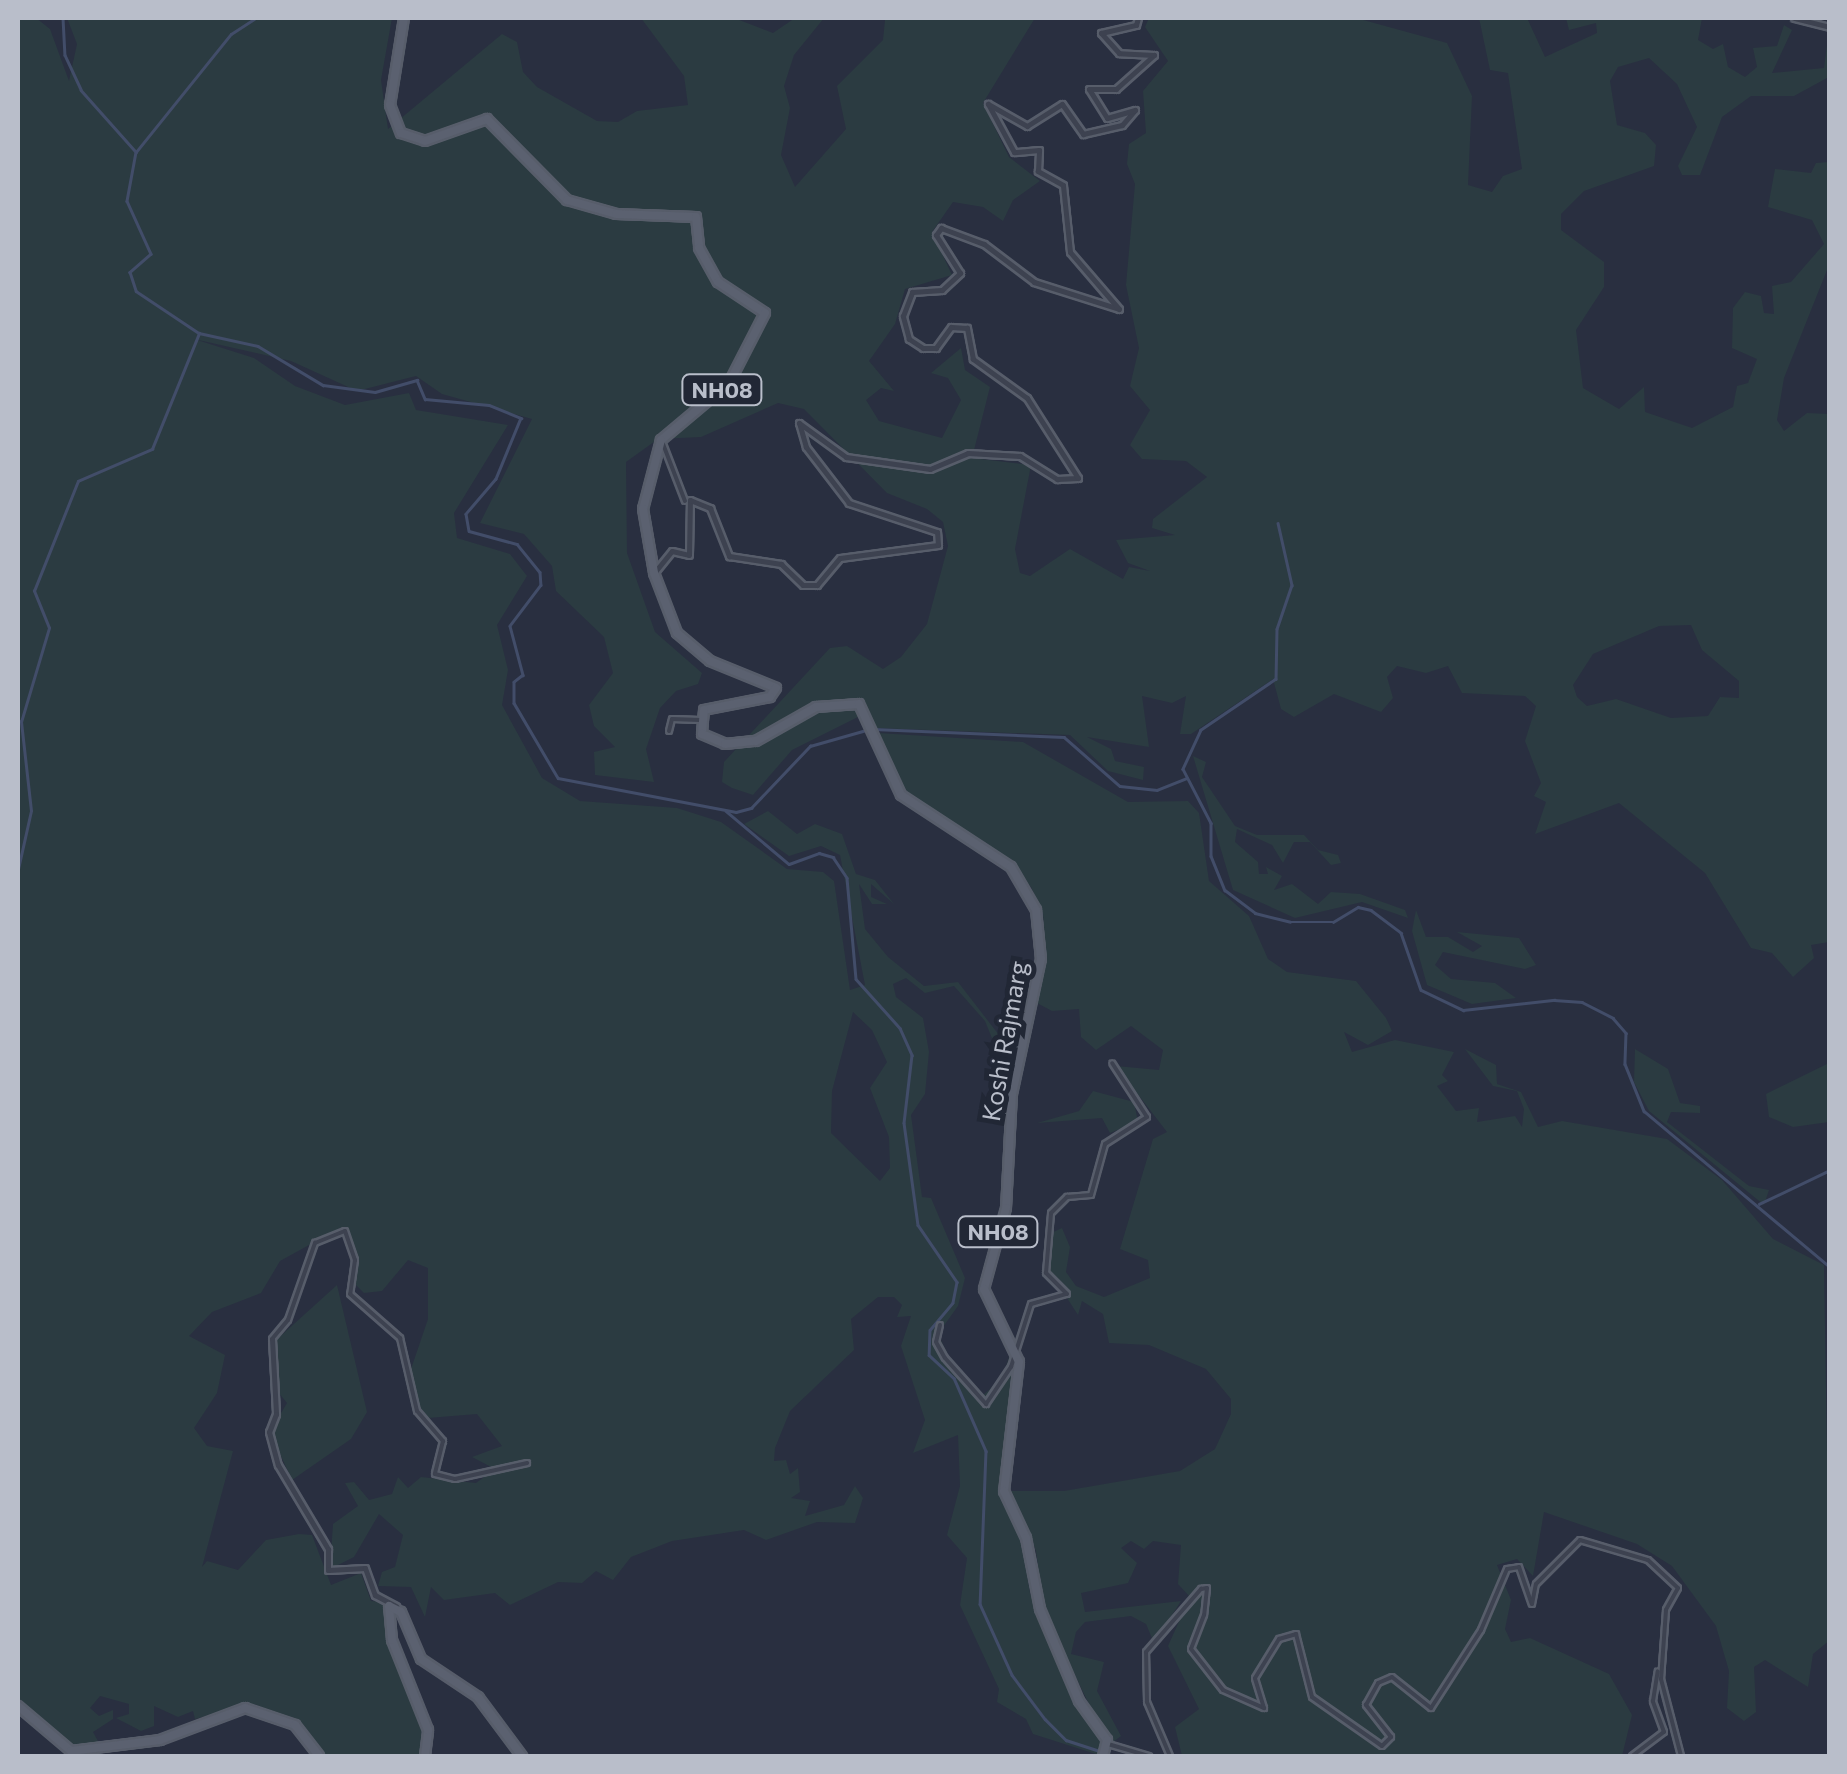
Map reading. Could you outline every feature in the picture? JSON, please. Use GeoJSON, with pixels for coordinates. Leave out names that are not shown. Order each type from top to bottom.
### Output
{"type":"FeatureCollection","features":[{"type":"Feature","properties":{"kind":"main road","name":"NH08"},"geometry":{"type":"LineString","coordinates":[[404,18],[390,104],[401,133],[425,141],[486,119],[567,200],[616,214],[696,217],[699,248],[718,282],[766,313],[729,383],[661,440]]}},
{"type":"Feature","properties":{"kind":"main road"},"geometry":{"type":"LineString","coordinates":[[661,440],[643,510],[654,574],[666,614],[696,652],[775,685],[770,697],[710,707],[700,720]]}},
{"type":"Feature","properties":{"kind":"main road","name":"Koshi Rajmarg"},"geometry":{"type":"LineString","coordinates":[[700,720],[708,740],[725,744],[756,740],[816,707],[863,708],[880,758],[906,801],[1011,867],[1040,921],[1038,975],[1007,1128],[1006,1208],[984,1281],[993,1316],[1016,1351]]}},
{"type":"Feature","properties":{"kind":"main road"},"geometry":{"type":"LineString","coordinates":[[1016,1351],[1004,1491],[1026,1538],[1040,1608],[1105,1749]]}},
{"type":"Feature","properties":{"kind":"main road"},"geometry":{"type":"LineString","coordinates":[[425,1756],[428,1730],[386,1618],[386,1608],[396,1606],[421,1659],[470,1690],[522,1756]]}},
{"type":"Feature","properties":{"kind":"main road"},"geometry":{"type":"LineString","coordinates":[[18,1706],[71,1751],[160,1740],[246,1708],[295,1726],[319,1756]]}},
{"type":"Feature","properties":{"kind":"street"},"geometry":{"type":"LineString","coordinates":[[686,501],[710,508],[729,556],[781,564],[810,586],[840,558],[941,540],[884,509],[849,503],[806,448],[800,423],[846,457],[930,469],[968,453],[1020,456],[1048,476],[1078,478],[1028,398],[973,359],[967,328],[951,327],[936,348],[923,348],[910,339],[903,316],[912,292],[942,290],[960,273],[936,236],[941,228],[984,244],[1034,282],[1119,309],[1070,252],[1063,185],[1038,171],[1039,150],[1014,152],[988,104],[1027,126],[1062,104],[1084,134],[1122,125],[1134,110],[1106,118],[1089,89],[1116,89],[1154,55],[1119,53],[1100,33],[1136,26],[1138,18]]}},
{"type":"Feature","properties":{"kind":"street"},"geometry":{"type":"LineString","coordinates":[[1794,18],[1830,28]]}},
{"type":"Feature","properties":{"kind":"street"},"geometry":{"type":"LineString","coordinates":[[654,574],[672,551],[689,555],[695,521],[661,440]]}},
{"type":"Feature","properties":{"kind":"street"},"geometry":{"type":"LineString","coordinates":[[669,731],[672,719],[700,720]]}},
{"type":"Feature","properties":{"kind":"street"},"geometry":{"type":"LineString","coordinates":[[940,1325],[936,1342],[978,1402],[986,1404],[998,1389],[1016,1351],[1031,1304],[1067,1294],[1046,1273],[1051,1213],[1067,1197],[1091,1196],[1105,1144],[1147,1117],[1112,1064]]}},
{"type":"Feature","properties":{"kind":"street"},"geometry":{"type":"LineString","coordinates":[[396,1606],[375,1595],[364,1568],[328,1570],[328,1549],[278,1465],[269,1432],[276,1414],[272,1339],[288,1320],[315,1242],[345,1231],[354,1260],[350,1294],[400,1338],[417,1411],[443,1441],[435,1474],[455,1479],[527,1463]]}},
{"type":"Feature","properties":{"kind":"street"},"geometry":{"type":"LineString","coordinates":[[1170,1756],[1146,1702],[1146,1652],[1204,1587],[1204,1615],[1191,1649],[1223,1690],[1264,1708],[1255,1678],[1279,1639],[1296,1634],[1312,1697],[1382,1746],[1391,1737],[1366,1704],[1378,1683],[1392,1678],[1431,1708],[1481,1630],[1507,1569],[1519,1567],[1532,1604],[1536,1584],[1553,1575],[1571,1542],[1648,1560],[1678,1588],[1666,1610],[1661,1667],[1653,1700],[1664,1732],[1632,1756]]}},
{"type":"Feature","properties":{"kind":"street"},"geometry":{"type":"LineString","coordinates":[[1661,1667],[1681,1756]]}},
{"type":"Feature","properties":{"kind":"street"},"geometry":{"type":"LineString","coordinates":[[1105,1749],[1150,1756]]}},
{"type":"Feature","properties":{"kind":"shaded area"},"geometry":{"type":"Polygon","coordinates":[[[18,18],[36,18],[50,29],[69,81],[77,44],[67,18],[392,18],[381,80],[388,129],[502,34],[517,42],[523,72],[537,87],[597,121],[618,122],[637,111],[688,105],[684,76],[641,18],[734,18],[773,33],[795,18],[824,18],[794,55],[784,86],[790,108],[781,155],[795,187],[846,129],[837,86],[883,40],[885,20],[1035,18],[983,103],[1009,157],[1040,181],[1013,200],[1003,221],[983,207],[953,202],[932,232],[952,275],[905,289],[895,324],[869,361],[894,391],[881,388],[866,400],[879,421],[942,438],[961,400],[948,378],[931,373],[961,348],[965,370],[990,387],[972,458],[1031,465],[1015,549],[1020,573],[1030,576],[1070,549],[1123,579],[1129,567],[1150,571],[1128,563],[1116,540],[1175,535],[1152,528],[1153,519],[1207,477],[1186,461],[1142,459],[1130,445],[1150,410],[1130,386],[1139,348],[1126,285],[1135,184],[1127,164],[1129,144],[1146,133],[1143,91],[1168,61],[1145,27],[1149,18],[1356,18],[1447,43],[1472,96],[1468,185],[1492,192],[1503,176],[1522,169],[1508,73],[1490,70],[1479,18],[1527,18],[1545,57],[1597,33],[1596,23],[1569,30],[1566,18],[1702,18],[1698,40],[1713,49],[1723,44],[1728,67],[1745,77],[1757,67],[1753,48],[1777,46],[1784,25],[1792,30],[1772,73],[1824,68],[1829,29],[1827,78],[1794,96],[1751,96],[1722,117],[1700,175],[1682,175],[1678,166],[1697,127],[1677,84],[1649,58],[1618,67],[1610,81],[1617,125],[1645,133],[1656,145],[1654,166],[1584,191],[1561,214],[1561,230],[1604,262],[1604,287],[1576,330],[1583,388],[1619,409],[1644,387],[1645,412],[1692,428],[1733,407],[1737,386],[1748,383],[1757,359],[1732,348],[1733,308],[1745,292],[1761,296],[1764,313],[1774,314],[1772,286],[1791,282],[1824,244],[1812,220],[1768,207],[1775,169],[1811,173],[1816,163],[1829,162],[1829,265],[1784,378],[1777,420],[1784,431],[1807,413],[1829,414],[1829,942],[1811,945],[1814,958],[1793,977],[1772,953],[1751,948],[1705,873],[1619,803],[1535,834],[1546,802],[1534,796],[1541,783],[1525,741],[1536,706],[1525,696],[1462,693],[1448,666],[1426,673],[1397,666],[1387,677],[1393,698],[1381,712],[1334,694],[1294,717],[1281,709],[1273,679],[1191,734],[1180,734],[1186,696],[1172,703],[1142,696],[1149,747],[1087,737],[1111,749],[1115,761],[1144,767],[1143,780],[1108,771],[1070,735],[874,728],[868,712],[792,750],[753,795],[732,788],[722,782],[724,762],[830,648],[847,646],[883,669],[901,657],[927,624],[948,546],[943,522],[927,509],[887,493],[804,409],[778,403],[701,437],[658,439],[626,462],[627,553],[655,632],[702,673],[698,684],[676,691],[660,708],[646,749],[654,782],[595,775],[594,752],[615,747],[594,726],[589,705],[613,673],[604,637],[556,591],[552,566],[524,534],[480,523],[532,419],[442,394],[416,376],[357,391],[291,361],[194,339],[254,358],[295,386],[345,405],[409,393],[416,410],[508,425],[454,513],[457,538],[510,554],[527,576],[497,625],[508,670],[502,705],[542,778],[580,801],[677,808],[721,822],[787,869],[823,872],[834,881],[850,990],[865,985],[840,855],[821,846],[789,856],[744,824],[768,811],[797,834],[815,824],[842,834],[856,874],[875,880],[894,904],[871,884],[871,897],[887,904],[872,904],[859,884],[865,929],[888,957],[924,986],[958,982],[999,1035],[1017,1043],[1013,1059],[998,1053],[985,1021],[954,986],[925,993],[906,978],[893,984],[896,997],[923,1018],[929,1052],[925,1094],[911,1115],[922,1197],[931,1198],[965,1278],[958,1306],[938,1334],[952,1363],[983,1395],[1002,1379],[1011,1351],[1018,1372],[1001,1495],[1020,1528],[1030,1593],[1057,1659],[1105,1742],[1099,1755],[1033,1734],[1026,1719],[997,1702],[999,1689],[960,1605],[967,1558],[947,1535],[960,1486],[958,1435],[913,1453],[925,1420],[901,1346],[911,1316],[897,1317],[902,1305],[894,1297],[878,1297],[851,1319],[854,1350],[790,1411],[775,1448],[774,1461],[786,1460],[790,1474],[798,1468],[800,1492],[791,1498],[810,1501],[805,1516],[844,1505],[855,1486],[863,1498],[855,1523],[817,1522],[766,1540],[744,1530],[672,1541],[631,1557],[613,1580],[596,1571],[582,1583],[558,1582],[510,1605],[495,1593],[444,1600],[431,1587],[425,1617],[411,1587],[378,1586],[382,1572],[395,1567],[403,1535],[379,1514],[354,1557],[330,1569],[333,1524],[358,1506],[345,1483],[354,1482],[369,1500],[392,1494],[398,1477],[408,1488],[421,1477],[476,1483],[495,1469],[472,1457],[502,1446],[477,1414],[428,1418],[419,1411],[411,1369],[428,1319],[428,1268],[408,1260],[382,1291],[364,1293],[350,1279],[354,1245],[340,1228],[280,1261],[261,1293],[212,1312],[189,1336],[225,1355],[217,1393],[194,1428],[207,1446],[233,1451],[202,1567],[207,1561],[238,1570],[266,1540],[299,1534],[312,1535],[331,1585],[361,1573],[371,1601],[387,1602],[388,1634],[423,1727],[420,1756],[324,1756],[301,1725],[254,1704],[195,1719],[193,1711],[178,1717],[154,1706],[154,1726],[141,1731],[116,1718],[129,1714],[129,1704],[100,1696],[90,1708],[99,1716],[113,1710],[113,1719],[93,1732],[99,1743],[75,1747],[18,1702],[18,18]],[[1691,625],[1659,626],[1593,654],[1573,685],[1577,697],[1587,706],[1616,699],[1671,718],[1708,716],[1720,697],[1739,698],[1739,681],[1702,650],[1691,625]],[[853,1012],[832,1091],[831,1133],[880,1181],[890,1168],[889,1137],[870,1088],[887,1062],[872,1030],[853,1012]]]}},
{"type":"Feature","properties":{"kind":"shaded area"},"geometry":{"type":"Polygon","coordinates":[[[878,733],[1023,742],[1128,802],[1188,801],[1199,813],[1209,881],[1249,916],[1268,959],[1287,972],[1356,981],[1386,1018],[1392,1031],[1368,1045],[1344,1032],[1352,1052],[1395,1040],[1454,1052],[1442,1075],[1448,1081],[1437,1086],[1456,1111],[1479,1108],[1477,1122],[1515,1116],[1522,1127],[1524,1109],[1517,1091],[1493,1086],[1465,1049],[1496,1065],[1497,1084],[1521,1092],[1538,1127],[1562,1121],[1667,1139],[1722,1180],[1773,1239],[1824,1265],[1830,1640],[1813,1654],[1808,1687],[1765,1660],[1754,1667],[1756,1712],[1744,1721],[1727,1708],[1729,1671],[1716,1626],[1672,1566],[1637,1544],[1544,1512],[1533,1576],[1517,1559],[1497,1565],[1511,1600],[1505,1629],[1511,1642],[1530,1638],[1609,1674],[1632,1715],[1622,1756],[1182,1756],[1175,1727],[1199,1709],[1168,1646],[1190,1597],[1178,1584],[1181,1545],[1153,1541],[1144,1549],[1131,1541],[1121,1548],[1137,1563],[1128,1583],[1081,1593],[1085,1612],[1181,1601],[1154,1643],[1146,1624],[1131,1616],[1085,1622],[1076,1632],[1071,1654],[1104,1662],[1097,1691],[1121,1736],[1109,1745],[1044,1612],[1036,1551],[1010,1491],[1064,1491],[1180,1471],[1215,1449],[1231,1414],[1231,1399],[1206,1369],[1149,1345],[1109,1343],[1103,1314],[1082,1301],[1078,1315],[1049,1270],[1051,1233],[1062,1228],[1070,1247],[1066,1272],[1076,1286],[1104,1297],[1150,1278],[1148,1260],[1120,1249],[1153,1139],[1167,1132],[1116,1066],[1159,1070],[1163,1050],[1131,1026],[1096,1050],[1081,1037],[1079,1009],[1052,1011],[1037,1003],[1046,958],[1043,914],[1031,887],[988,844],[907,795],[878,733]]]}},
{"type":"Feature","properties":{"kind":"shaded area"},"geometry":{"type":"Polygon","coordinates":[[[1193,756],[1206,762],[1202,777],[1235,826],[1257,835],[1304,835],[1318,850],[1338,855],[1341,863],[1331,865],[1310,842],[1294,842],[1283,863],[1272,845],[1237,829],[1235,842],[1258,862],[1259,874],[1268,874],[1266,867],[1282,876],[1274,890],[1292,884],[1318,904],[1331,892],[1360,894],[1405,910],[1408,918],[1362,902],[1295,918],[1233,890],[1193,756]]]}},
{"type":"Feature","properties":{"kind":"shaded area"},"geometry":{"type":"Polygon","coordinates":[[[1416,910],[1426,937],[1448,937],[1473,952],[1482,946],[1457,932],[1519,938],[1536,965],[1525,969],[1443,952],[1435,965],[1451,979],[1495,983],[1516,998],[1472,1004],[1427,985],[1412,931],[1416,910]]]}},
{"type":"Feature","properties":{"kind":"shaded area"},"geometry":{"type":"Polygon","coordinates":[[[1635,1049],[1668,1069],[1680,1103],[1700,1106],[1700,1113],[1671,1112],[1667,1122],[1749,1186],[1769,1190],[1764,1205],[1649,1111],[1634,1082],[1635,1049]]]}},
{"type":"Feature","properties":{"kind":"shaded area"},"geometry":{"type":"Polygon","coordinates":[[[1829,1063],[1829,1122],[1793,1127],[1769,1117],[1766,1094],[1829,1063]]]}},
{"type":"Feature","properties":{"kind":"shaded area"},"geometry":{"type":"Polygon","coordinates":[[[1093,1091],[1134,1102],[1138,1122],[1110,1133],[1102,1118],[1037,1123],[1079,1111],[1093,1091]]]}},
{"type":"Feature","properties":{"kind":"shaded area"},"geometry":{"type":"Polygon","coordinates":[[[337,1285],[367,1412],[351,1439],[292,1480],[270,1432],[287,1403],[278,1392],[274,1342],[337,1285]]]}},
{"type":"Feature","properties":{"kind":"waterway"},"geometry":{"type":"LineString","coordinates":[[63,18],[65,55],[81,90],[136,152],[127,201],[151,254],[130,272],[136,291],[199,333],[258,346],[323,385],[375,392],[417,380],[425,399],[489,405],[521,418],[496,479],[466,514],[469,531],[517,544],[540,572],[541,585],[510,626],[523,675],[514,682],[514,703],[558,778],[736,812],[751,808],[810,746],[866,730]]}},
{"type":"Feature","properties":{"kind":"waterway"},"geometry":{"type":"LineString","coordinates":[[136,152],[231,34],[256,18]]}},
{"type":"Feature","properties":{"kind":"waterway"},"geometry":{"type":"LineString","coordinates":[[18,869],[31,811],[21,722],[49,628],[34,591],[78,481],[152,449],[199,333]]}},
{"type":"Feature","properties":{"kind":"waterway"},"geometry":{"type":"LineString","coordinates":[[1278,523],[1292,585],[1277,629],[1276,679],[1201,730],[1183,769],[1211,823],[1211,856],[1225,890],[1255,913],[1290,922],[1333,922],[1358,907],[1371,910],[1401,933],[1421,990],[1463,1010],[1554,1000],[1582,1002],[1613,1018],[1626,1033],[1625,1064],[1644,1111],[1830,1267]]}},
{"type":"Feature","properties":{"kind":"waterway"},"geometry":{"type":"LineString","coordinates":[[873,729],[1064,737],[1120,786],[1157,790],[1187,778]]}},
{"type":"Feature","properties":{"kind":"waterway"},"geometry":{"type":"LineString","coordinates":[[726,811],[789,864],[819,853],[833,857],[847,878],[856,979],[900,1028],[912,1055],[904,1123],[918,1225],[957,1282],[953,1303],[930,1330],[929,1355],[954,1378],[986,1451],[980,1604],[1012,1675],[1045,1719],[1066,1740],[1099,1751]]}},
{"type":"Feature","properties":{"kind":"waterway"},"geometry":{"type":"LineString","coordinates":[[1759,1204],[1830,1170]]}}]}
